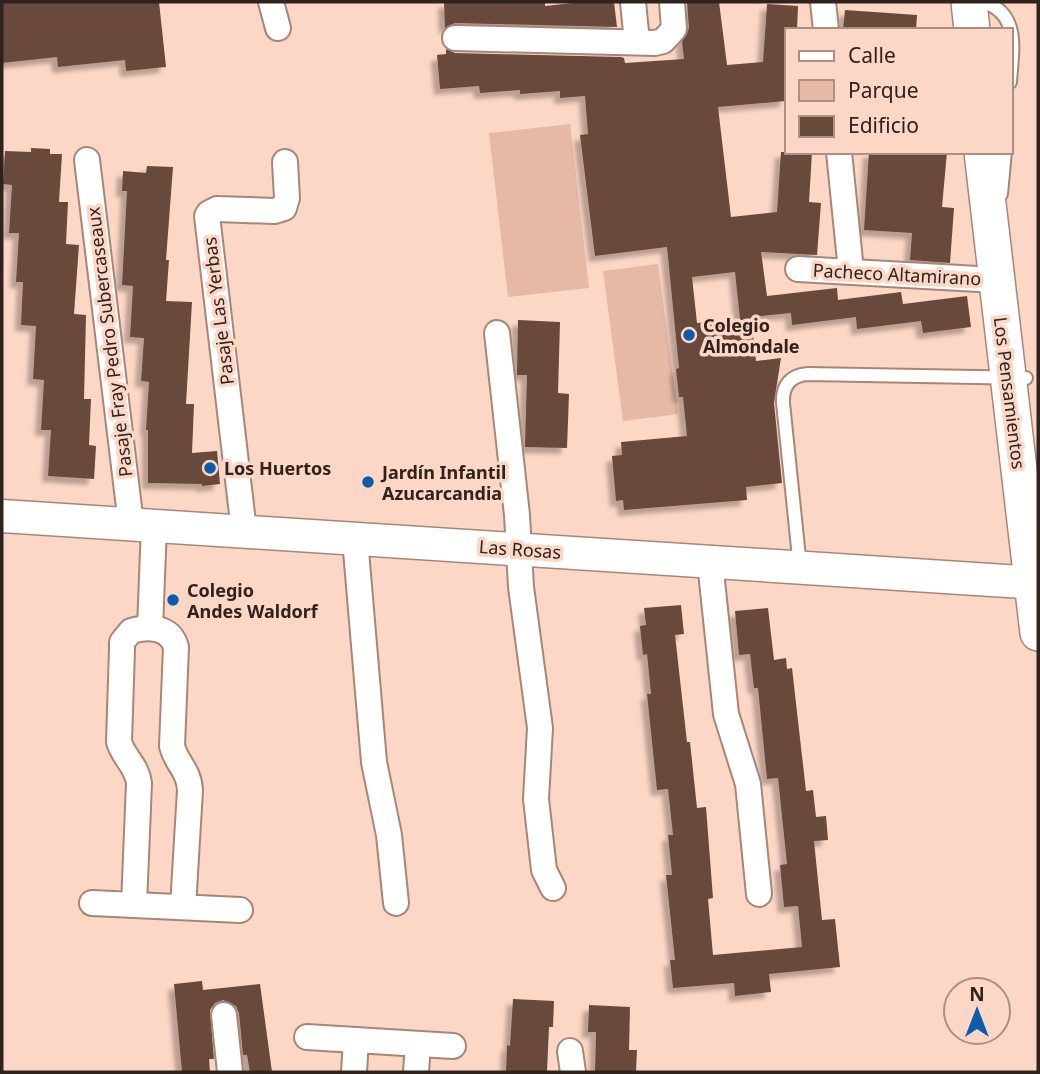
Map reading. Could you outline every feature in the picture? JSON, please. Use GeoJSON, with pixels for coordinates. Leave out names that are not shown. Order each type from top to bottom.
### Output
{"type":"FeatureCollection","features":[{"type":"Feature","properties":{"kind":"main road"},"geometry":{"type":"LineString","coordinates":[[969,2],[972,28]]}},
{"type":"Feature","properties":{"kind":"main road","name":"Los Pensamientos"},"geometry":{"type":"LineString","coordinates":[[982,154],[996,279],[1038,479]]}},
{"type":"Feature","properties":{"kind":"main road","name":"Los Pensamientos"},"geometry":{"type":"LineString","coordinates":[[992,154],[1014,277],[1017,378],[1036,582],[1038,633]]}},
{"type":"Feature","properties":{"kind":"street"},"geometry":{"type":"LineString","coordinates":[[271,2],[278,28]]}},
{"type":"Feature","properties":{"kind":"street"},"geometry":{"type":"LineString","coordinates":[[633,2],[637,42]]}},
{"type":"Feature","properties":{"kind":"street"},"geometry":{"type":"LineString","coordinates":[[455,38],[655,43],[670,36],[674,29],[672,2]]}},
{"type":"Feature","properties":{"kind":"street"},"geometry":{"type":"LineString","coordinates":[[823,2],[826,28]]}},
{"type":"Feature","properties":{"kind":"street"},"geometry":{"type":"LineString","coordinates":[[839,154],[852,271]]}},
{"type":"Feature","properties":{"kind":"street","name":"Pasaje Fray Pedro Subercaseaux"},"geometry":{"type":"LineString","coordinates":[[87,160],[143,525],[150,628]]}},
{"type":"Feature","properties":{"kind":"street","name":"Pasaje Las Yerbas"},"geometry":{"type":"LineString","coordinates":[[244,531],[207,216],[217,209],[274,211],[284,208],[287,198],[285,162]]}},
{"type":"Feature","properties":{"kind":"street","name":"Pacheco Altamirano"},"geometry":{"type":"LineString","coordinates":[[798,268],[996,279]]}},
{"type":"Feature","properties":{"kind":"street"},"geometry":{"type":"LineString","coordinates":[[498,333],[521,587],[540,728],[536,799],[544,870],[552,888]]}},
{"type":"Feature","properties":{"kind":"street","name":"Las Rosas"},"geometry":{"type":"LineString","coordinates":[[2,516],[1036,582]]}},
{"type":"Feature","properties":{"kind":"street"},"geometry":{"type":"LineString","coordinates":[[355,538],[374,762],[389,835],[396,903]]}},
{"type":"Feature","properties":{"kind":"street"},"geometry":{"type":"LineString","coordinates":[[710,562],[726,714],[748,784],[759,894]]}},
{"type":"Feature","properties":{"kind":"street"},"geometry":{"type":"LineString","coordinates":[[134,905],[139,783],[137,770],[119,742],[122,642],[131,631],[150,628],[166,631],[176,647],[172,746],[187,774],[190,790],[183,907]]}},
{"type":"Feature","properties":{"kind":"street"},"geometry":{"type":"LineString","coordinates":[[92,903],[240,910]]}},
{"type":"Feature","properties":{"kind":"street"},"geometry":{"type":"LineString","coordinates":[[224,1015],[230,1072]]}},
{"type":"Feature","properties":{"kind":"street"},"geometry":{"type":"LineString","coordinates":[[307,1037],[453,1046]]}},
{"type":"Feature","properties":{"kind":"street"},"geometry":{"type":"LineString","coordinates":[[354,1072],[356,1040]]}},
{"type":"Feature","properties":{"kind":"street"},"geometry":{"type":"LineString","coordinates":[[416,1072],[418,1044]]}},
{"type":"Feature","properties":{"kind":"lane"},"geometry":{"type":"LineString","coordinates":[[982,2],[1002,11],[1010,28]]}},
{"type":"Feature","properties":{"kind":"lane"},"geometry":{"type":"LineString","coordinates":[[1001,194],[1005,154]]}},
{"type":"Feature","properties":{"kind":"lane"},"geometry":{"type":"LineString","coordinates":[[800,567],[783,403],[784,388],[788,382],[794,377],[808,374],[1017,378]]}},
{"type":"Feature","properties":{"kind":"green space"},"geometry":{"type":"Polygon","coordinates":[[[570,124],[589,288],[508,297],[489,133],[570,124]]]}},
{"type":"Feature","properties":{"kind":"green space"},"geometry":{"type":"Polygon","coordinates":[[[658,264],[678,414],[623,421],[603,271],[658,264]]]}},
{"type":"Feature","properties":{"kind":"building"},"geometry":{"type":"Polygon","coordinates":[[[2,2],[159,2],[166,67],[126,71],[125,60],[58,67],[57,57],[2,63],[2,2]]]}},
{"type":"Feature","properties":{"kind":"building"},"geometry":{"type":"Polygon","coordinates":[[[444,2],[545,2],[545,6],[614,2],[617,27],[455,23],[445,28],[444,2]]]}},
{"type":"Feature","properties":{"kind":"building"},"geometry":{"type":"Polygon","coordinates":[[[687,2],[719,2],[727,65],[763,62],[767,4],[798,6],[797,28],[785,28],[785,101],[718,107],[731,217],[777,212],[781,152],[812,154],[809,202],[821,203],[817,255],[761,252],[767,296],[837,288],[838,300],[901,292],[903,304],[967,296],[971,327],[923,333],[921,321],[857,329],[856,317],[792,325],[791,313],[751,317],[756,361],[781,358],[774,403],[782,483],[746,487],[747,500],[624,510],[623,500],[616,501],[612,456],[622,455],[621,442],[687,436],[683,397],[679,397],[676,369],[679,368],[667,247],[595,256],[580,135],[588,134],[585,96],[560,98],[560,91],[480,93],[479,86],[440,89],[437,55],[446,54],[446,49],[455,53],[621,57],[625,63],[684,59],[682,42],[689,28],[687,2]],[[735,272],[692,277],[697,323],[740,319],[735,272]]]}},
{"type":"Feature","properties":{"kind":"building"},"geometry":{"type":"Polygon","coordinates":[[[845,10],[917,15],[916,28],[843,28],[845,10]]]}},
{"type":"Feature","properties":{"kind":"building"},"geometry":{"type":"Polygon","coordinates":[[[31,148],[50,149],[50,154],[62,154],[59,202],[68,202],[66,244],[79,245],[74,314],[86,315],[84,399],[91,399],[89,445],[96,446],[94,479],[48,476],[51,430],[41,430],[44,380],[33,379],[36,326],[21,325],[23,282],[16,282],[19,233],[9,233],[12,185],[3,184],[5,151],[31,152],[31,148]]]}},
{"type":"Feature","properties":{"kind":"building"},"geometry":{"type":"Polygon","coordinates":[[[869,154],[947,154],[942,207],[954,208],[950,263],[910,260],[912,233],[864,230],[869,154]]]}},
{"type":"Feature","properties":{"kind":"building"},"geometry":{"type":"Polygon","coordinates":[[[147,166],[173,167],[166,260],[169,260],[166,301],[192,302],[186,404],[194,404],[192,453],[217,451],[220,484],[202,486],[148,483],[146,430],[149,382],[141,381],[144,338],[130,337],[133,286],[122,285],[127,191],[122,191],[123,171],[146,173],[147,166]]]}},
{"type":"Feature","properties":{"kind":"building"},"geometry":{"type":"Polygon","coordinates":[[[518,320],[560,322],[558,393],[569,394],[567,448],[525,447],[527,375],[517,375],[518,320]]]}},
{"type":"Feature","properties":{"kind":"building"},"geometry":{"type":"Polygon","coordinates":[[[681,605],[684,634],[675,635],[697,808],[706,807],[713,898],[708,899],[713,955],[802,947],[798,906],[784,907],[780,865],[787,864],[778,778],[767,779],[758,688],[754,688],[750,654],[739,655],[735,611],[768,608],[774,660],[786,658],[787,669],[792,668],[806,791],[813,790],[816,817],[826,816],[828,840],[814,841],[822,920],[835,919],[840,967],[769,974],[771,992],[735,996],[734,983],[673,988],[670,960],[675,960],[666,875],[672,875],[668,835],[673,835],[668,789],[657,790],[647,694],[651,694],[647,654],[643,655],[640,626],[646,625],[644,608],[681,605]]]}},
{"type":"Feature","properties":{"kind":"building"},"geometry":{"type":"Polygon","coordinates":[[[202,981],[203,990],[260,984],[272,1072],[250,1072],[247,1055],[243,1055],[239,1013],[236,1006],[223,1000],[215,1003],[210,1010],[214,1059],[209,1059],[210,1072],[182,1072],[174,984],[202,981]]]}},
{"type":"Feature","properties":{"kind":"building"},"geometry":{"type":"Polygon","coordinates":[[[513,999],[554,1001],[553,1027],[549,1027],[547,1072],[506,1072],[513,999]]]}},
{"type":"Feature","properties":{"kind":"building"},"geometry":{"type":"Polygon","coordinates":[[[589,1005],[630,1007],[629,1050],[637,1050],[636,1072],[595,1072],[596,1032],[588,1032],[589,1005]]]}},
{"type":"Feature","properties":{"kind":"place","name":"Colegio Almondale"},"geometry":{"type":"Point","coordinates":[689,335]}},
{"type":"Feature","properties":{"kind":"place","name":"Los Huertos"},"geometry":{"type":"Point","coordinates":[210,468]}},
{"type":"Feature","properties":{"kind":"place","name":"Jardín Infantil Azucarcandia"},"geometry":{"type":"Point","coordinates":[368,482]}},
{"type":"Feature","properties":{"kind":"place","name":"Colegio Andes Waldorf"},"geometry":{"type":"Point","coordinates":[173,600]}}]}
